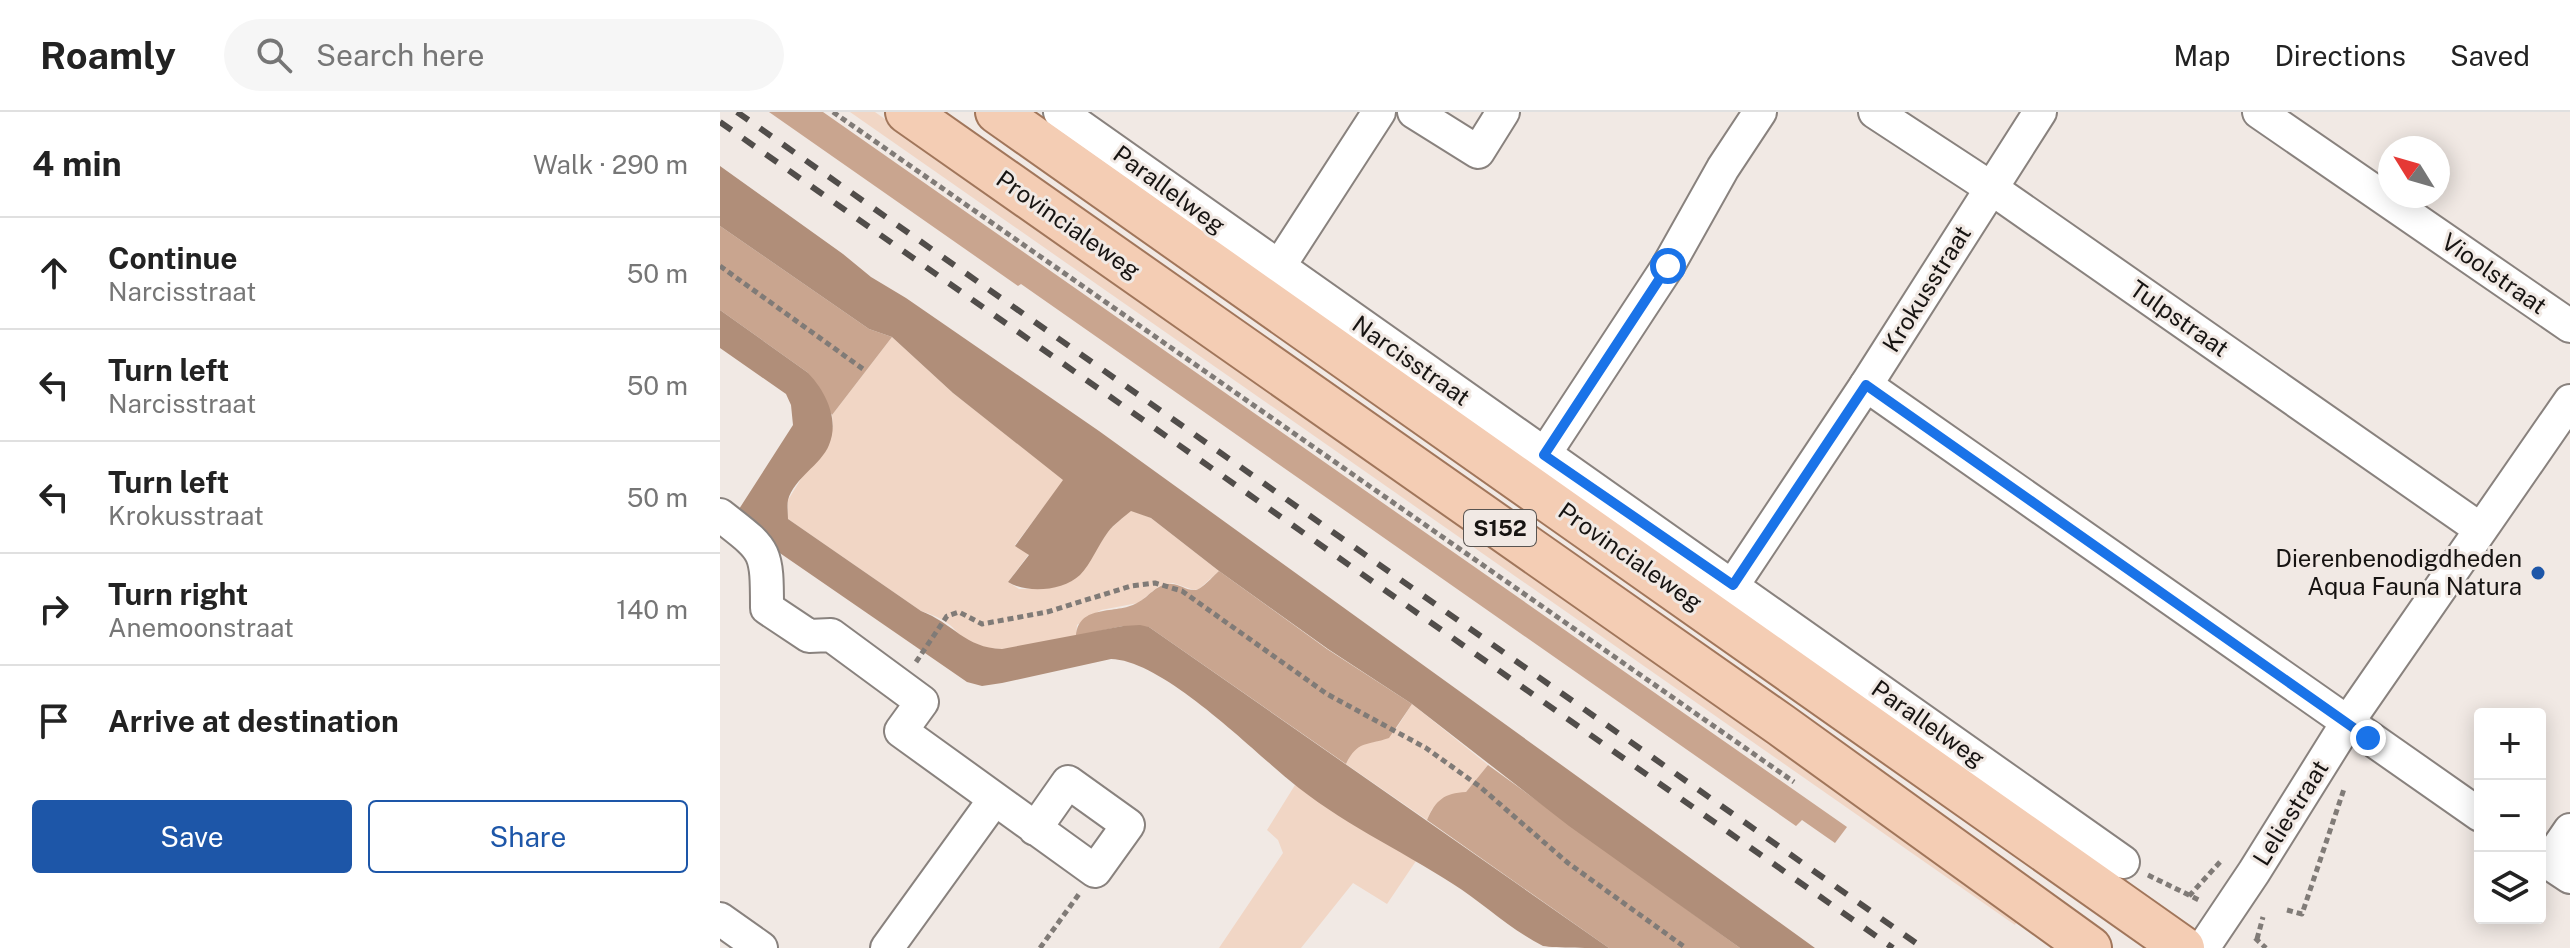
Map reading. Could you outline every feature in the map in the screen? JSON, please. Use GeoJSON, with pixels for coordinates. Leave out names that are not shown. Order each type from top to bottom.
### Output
{"type":"FeatureCollection","features":[{"type":"Feature","properties":{"kind":"main road","name":"Provincialeweg"},"geometry":{"type":"LineString","coordinates":[[907,112],[1781,725],[2090,948]]}},
{"type":"Feature","properties":{"kind":"main road","name":"Provincialeweg"},"geometry":{"type":"LineString","coordinates":[[997,112],[2183,948]]}},
{"type":"Feature","properties":{"kind":"street","name":"Parallelweg"},"geometry":{"type":"LineString","coordinates":[[1060,112],[1096,122],[1278,268]]}},
{"type":"Feature","properties":{"kind":"street"},"geometry":{"type":"LineString","coordinates":[[1278,268],[1379,112]]}},
{"type":"Feature","properties":{"kind":"street"},"geometry":{"type":"LineString","coordinates":[[1414,112],[1478,152],[1503,112]]}},
{"type":"Feature","properties":{"kind":"street"},"geometry":{"type":"LineString","coordinates":[[1544,455],[1668,266],[1723,168],[1760,112]]}},
{"type":"Feature","properties":{"kind":"street","name":"Tulpstraat"},"geometry":{"type":"LineString","coordinates":[[1875,112],[1991,188],[2480,529]]}},
{"type":"Feature","properties":{"kind":"street","name":"Krokusstraat"},"geometry":{"type":"LineString","coordinates":[[1733,585],[1866,385],[2040,112]]}},
{"type":"Feature","properties":{"kind":"street","name":"Vioolstraat"},"geometry":{"type":"LineString","coordinates":[[2259,112],[2570,326]]}},
{"type":"Feature","properties":{"kind":"street","name":"Narcisstraat"},"geometry":{"type":"LineString","coordinates":[[1278,268],[1733,585]]}},
{"type":"Feature","properties":{"kind":"street"},"geometry":{"type":"LineString","coordinates":[[1866,385],[2474,811]]}},
{"type":"Feature","properties":{"kind":"street","name":"Leliestraat"},"geometry":{"type":"LineString","coordinates":[[2203,948],[2347,723],[2570,401]]}},
{"type":"Feature","properties":{"kind":"street"},"geometry":{"type":"LineString","coordinates":[[720,515],[757,544],[767,566],[767,608],[809,636],[831,635],[922,702],[901,731],[994,800],[1035,829],[1095,871],[1128,825],[1068,782],[1035,829]]}},
{"type":"Feature","properties":{"kind":"street","name":"Parallelweg"},"geometry":{"type":"LineString","coordinates":[[1733,585],[2123,862]]}},
{"type":"Feature","properties":{"kind":"street"},"geometry":{"type":"LineString","coordinates":[[887,948],[994,800]]}},
{"type":"Feature","properties":{"kind":"street"},"geometry":{"type":"LineString","coordinates":[[2553,865],[2570,830]]}},
{"type":"Feature","properties":{"kind":"street"},"geometry":{"type":"LineString","coordinates":[[720,919],[761,948]]}},
{"type":"Feature","properties":{"kind":"path"},"geometry":{"type":"LineString","coordinates":[[833,112],[1797,784]]}},
{"type":"Feature","properties":{"kind":"path"},"geometry":{"type":"LineString","coordinates":[[720,266],[863,369]]}},
{"type":"Feature","properties":{"kind":"path"},"geometry":{"type":"LineString","coordinates":[[915,663],[947,616],[959,612],[982,624],[1047,612],[1131,586],[1155,583],[1182,591],[1327,694],[1426,748],[1479,786],[1568,863],[1686,948]]}},
{"type":"Feature","properties":{"kind":"path"},"geometry":{"type":"LineString","coordinates":[[2287,910],[2302,914],[2345,786]]}},
{"type":"Feature","properties":{"kind":"path"},"geometry":{"type":"LineString","coordinates":[[1040,948],[1095,871]]}},
{"type":"Feature","properties":{"kind":"path"},"geometry":{"type":"LineString","coordinates":[[2257,939],[2266,948]]}},
{"type":"Feature","properties":{"kind":"shaded area"},"geometry":{"type":"Polygon","coordinates":[[[769,112],[823,112],[1847,827],[1835,843],[1802,820],[1796,826],[1021,284],[1018,286],[769,112]]]}},
{"type":"Feature","properties":{"kind":"shaded area"},"geometry":{"type":"Polygon","coordinates":[[[850,112],[875,112],[2019,917],[2015,925],[850,112]]]}},
{"type":"Feature","properties":{"kind":"shaded area"},"geometry":{"type":"Polygon","coordinates":[[[720,166],[871,277],[1099,431],[1815,948],[1740,948],[1569,826],[1412,704],[1328,649],[1151,518],[1131,511],[1108,532],[1080,575],[1064,585],[1035,589],[1008,582],[1029,555],[1015,546],[1063,480],[953,393],[892,337],[869,329],[720,226],[720,166]]]}},
{"type":"Feature","properties":{"kind":"shaded area"},"geometry":{"type":"Polygon","coordinates":[[[720,226],[869,329],[892,337],[832,415],[807,372],[720,310],[720,226]]]}},
{"type":"Feature","properties":{"kind":"shaded area"},"geometry":{"type":"Polygon","coordinates":[[[720,310],[807,372],[820,387],[832,415],[829,445],[791,492],[788,519],[921,611],[969,640],[989,648],[1002,649],[1123,626],[1149,627],[1609,948],[1549,947],[1531,940],[1453,884],[1308,795],[1229,727],[1155,674],[1132,663],[1111,659],[1002,683],[982,686],[967,682],[732,520],[793,425],[791,405],[786,394],[720,348],[720,310]]]}},
{"type":"Feature","properties":{"kind":"shaded area"},"geometry":{"type":"Polygon","coordinates":[[[892,337],[953,393],[1064,480],[1015,545],[1029,554],[1008,582],[1019,589],[1047,588],[1079,575],[1109,530],[1131,510],[1151,518],[1219,571],[1199,589],[1173,583],[1159,586],[1138,603],[1101,610],[1077,625],[1076,636],[1022,647],[994,649],[966,640],[947,623],[921,611],[788,519],[788,500],[833,427],[832,415],[892,337]]]}},
{"type":"Feature","properties":{"kind":"shaded area"},"geometry":{"type":"Polygon","coordinates":[[[1219,571],[1327,649],[1412,704],[1389,738],[1359,747],[1346,764],[1149,627],[1123,626],[1076,636],[1079,626],[1091,614],[1128,607],[1164,585],[1197,590],[1219,571]]]}},
{"type":"Feature","properties":{"kind":"shaded area"},"geometry":{"type":"Polygon","coordinates":[[[1412,704],[1488,765],[1466,792],[1432,809],[1427,820],[1346,764],[1361,743],[1387,737],[1412,704]]]}},
{"type":"Feature","properties":{"kind":"shaded area"},"geometry":{"type":"Polygon","coordinates":[[[1488,765],[1740,948],[1609,948],[1427,820],[1442,799],[1466,792],[1488,765]]]}},
{"type":"Feature","properties":{"kind":"shaded area"},"geometry":{"type":"Polygon","coordinates":[[[1295,785],[1416,861],[1387,904],[1353,883],[1301,948],[1219,948],[1283,853],[1278,840],[1267,830],[1295,785]]]}},
{"type":"Feature","properties":{"kind":"railway"},"geometry":{"type":"LineString","coordinates":[[737,112],[1923,948]]}},
{"type":"Feature","properties":{"kind":"railway"},"geometry":{"type":"LineString","coordinates":[[720,122],[1893,948]]}},
{"type":"Feature","properties":{"kind":"place","name":"Dierenbenodigdheden Aqua Fauna Natura"},"geometry":{"type":"Point","coordinates":[2538,573]}},
{"type":"Feature","properties":{"kind":"route"},"geometry":{"type":"LineString","coordinates":[[1668,266],[1544,455],[1733,585],[1866,385],[2368,738]]}}]}
